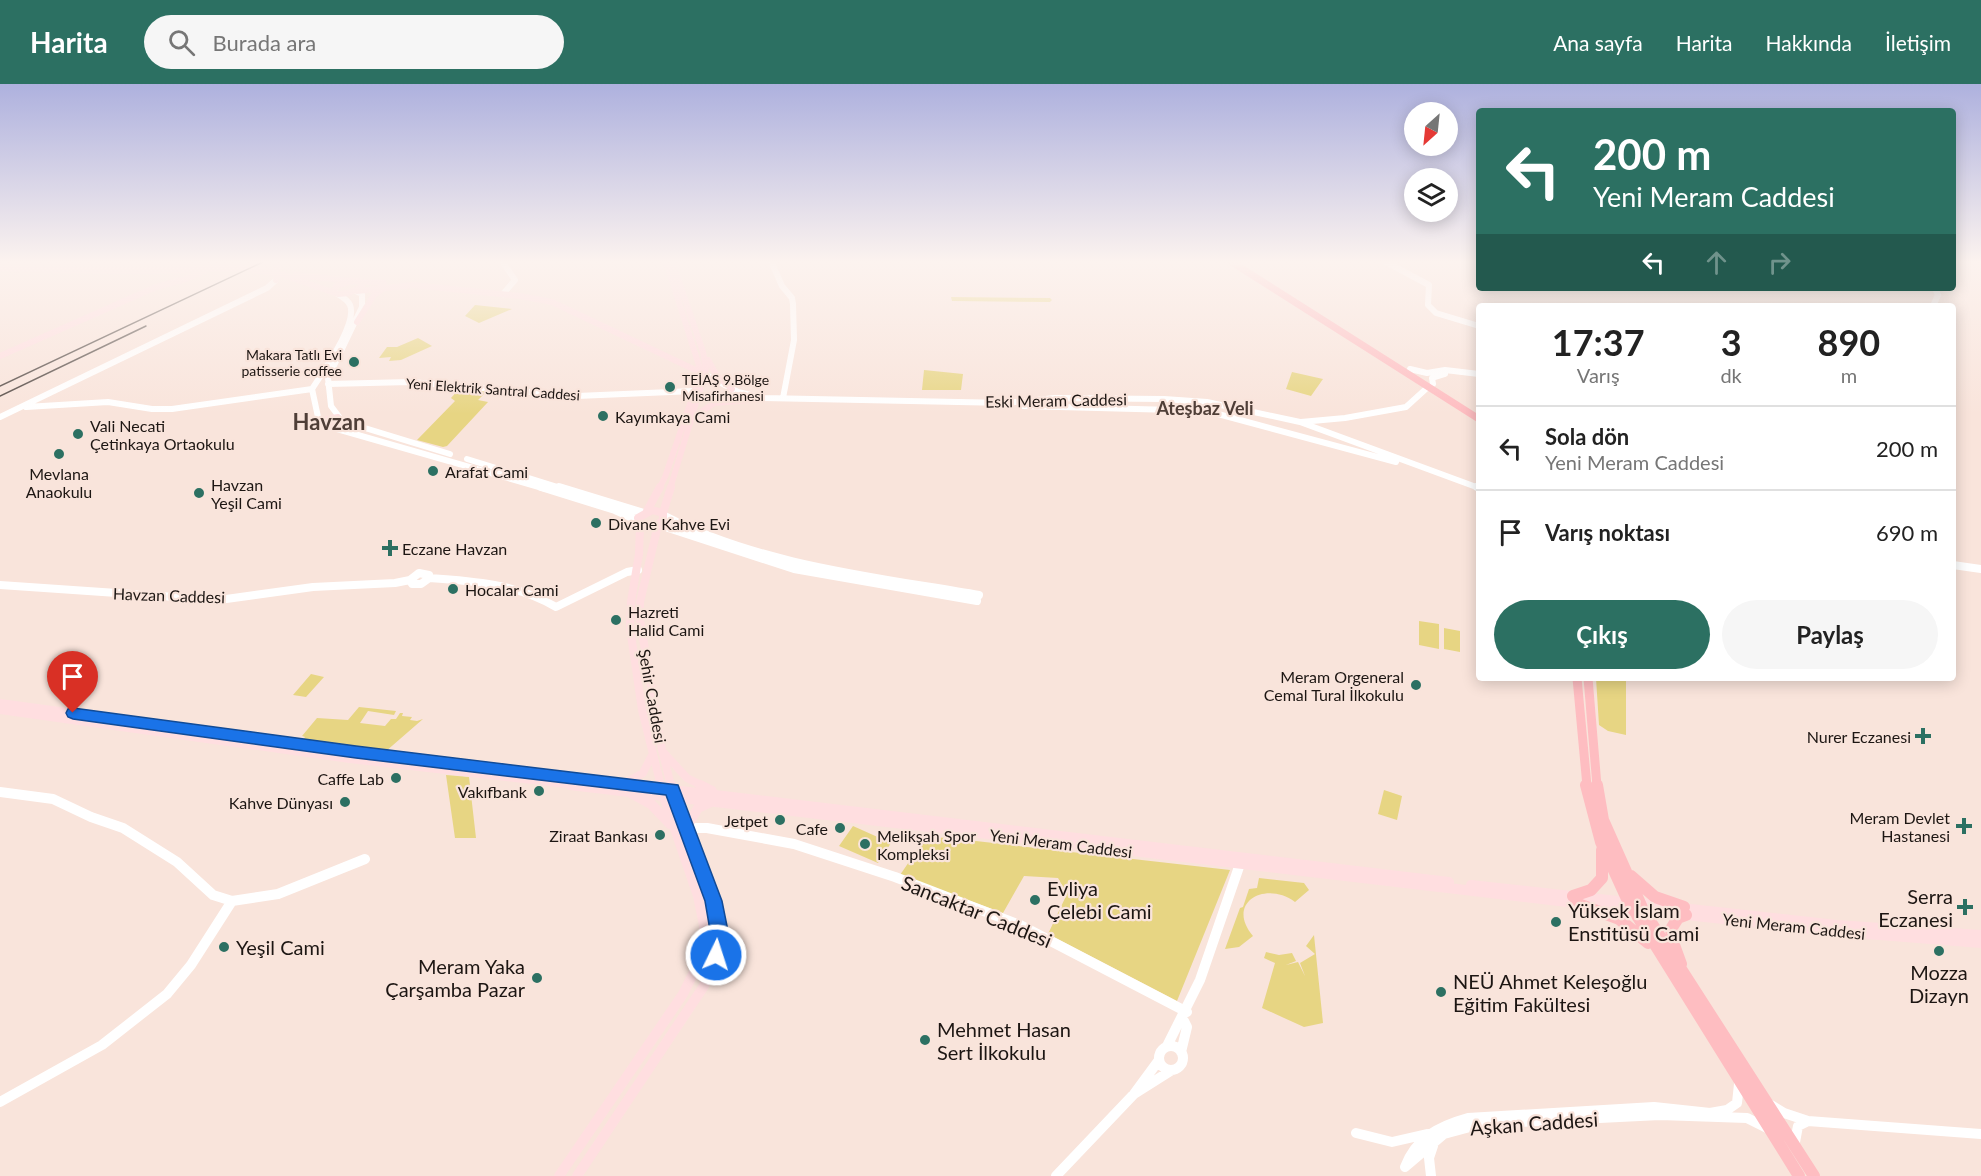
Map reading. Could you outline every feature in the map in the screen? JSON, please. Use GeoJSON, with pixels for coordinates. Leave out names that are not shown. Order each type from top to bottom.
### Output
{"type":"FeatureCollection","features":[{"type":"Feature","properties":{"kind":"main road"},"geometry":{"type":"LineString","coordinates":[[0,354],[93,312]]}},
{"type":"Feature","properties":{"kind":"main road"},"geometry":{"type":"LineString","coordinates":[[0,354],[98,312]]}},
{"type":"Feature","properties":{"kind":"main road"},"geometry":{"type":"LineString","coordinates":[[357,322],[363,312]]}},
{"type":"Feature","properties":{"kind":"main road","name":"Eski Meram Caddesi"},"geometry":{"type":"LineString","coordinates":[[572,312],[703,376]]}},
{"type":"Feature","properties":{"kind":"main road"},"geometry":{"type":"LineString","coordinates":[[684,312],[699,352],[717,376],[732,389]]}},
{"type":"Feature","properties":{"kind":"main road"},"geometry":{"type":"LineString","coordinates":[[687,312],[699,352],[703,376],[664,514],[658,525],[647,528],[638,523],[665,477],[694,391],[703,376]]}},
{"type":"Feature","properties":{"kind":"main road"},"geometry":{"type":"LineString","coordinates":[[1312,312],[1476,411]]}},
{"type":"Feature","properties":{"kind":"main road"},"geometry":{"type":"LineString","coordinates":[[1319,312],[1410,369],[1476,416]]}},
{"type":"Feature","properties":{"kind":"main road"},"geometry":{"type":"LineString","coordinates":[[678,362],[693,360],[699,352]]}},
{"type":"Feature","properties":{"kind":"main road","name":"Eski Meram Caddesi"},"geometry":{"type":"LineString","coordinates":[[664,357],[703,376]]}},
{"type":"Feature","properties":{"kind":"main road"},"geometry":{"type":"LineString","coordinates":[[693,417],[714,403],[750,400]]}},
{"type":"Feature","properties":{"kind":"main road"},"geometry":{"type":"LineString","coordinates":[[330,418],[341,419],[330,427],[324,426],[323,422],[330,418]]}},
{"type":"Feature","properties":{"kind":"main road"},"geometry":{"type":"LineString","coordinates":[[646,512],[656,510],[664,514]]}},
{"type":"Feature","properties":{"kind":"main road","name":"Şehir Caddesi"},"geometry":{"type":"LineString","coordinates":[[638,523],[641,538],[638,570],[631,603],[636,672],[652,754],[667,792]]}},
{"type":"Feature","properties":{"kind":"main road","name":"Şehir Caddesi"},"geometry":{"type":"LineString","coordinates":[[658,525],[640,610],[667,792]]}},
{"type":"Feature","properties":{"kind":"main road"},"geometry":{"type":"LineString","coordinates":[[1574,899],[1591,890],[1602,878],[1604,870],[1601,842],[1584,777],[1577,681]]}},
{"type":"Feature","properties":{"kind":"main road"},"geometry":{"type":"LineString","coordinates":[[1588,681],[1598,796],[1604,820],[1635,906],[1683,972],[1814,1176]]}},
{"type":"Feature","properties":{"kind":"main road","name":"Yeni Meram Caddesi"},"geometry":{"type":"LineString","coordinates":[[0,703],[722,799],[1574,899],[1837,925],[1981,935]]}},
{"type":"Feature","properties":{"kind":"main road","name":"Yeni Meram Caddesi"},"geometry":{"type":"LineString","coordinates":[[0,710],[350,759],[621,786]]}},
{"type":"Feature","properties":{"kind":"main road"},"geometry":{"type":"LineString","coordinates":[[662,750],[687,778],[722,799]]}},
{"type":"Feature","properties":{"kind":"main road"},"geometry":{"type":"LineString","coordinates":[[621,786],[634,781],[643,774],[649,766],[652,754]]}},
{"type":"Feature","properties":{"kind":"main road"},"geometry":{"type":"LineString","coordinates":[[621,786],[651,804],[674,828]]}},
{"type":"Feature","properties":{"kind":"main road"},"geometry":{"type":"LineString","coordinates":[[577,1176],[704,986],[715,959],[720,936],[713,901],[686,828],[667,792]]}},
{"type":"Feature","properties":{"kind":"main road"},"geometry":{"type":"LineString","coordinates":[[559,1176],[665,1023],[699,965],[705,942],[704,921],[674,828],[667,792]]}},
{"type":"Feature","properties":{"kind":"main road"},"geometry":{"type":"LineString","coordinates":[[686,828],[695,810],[702,804],[722,799]]}},
{"type":"Feature","properties":{"kind":"main road"},"geometry":{"type":"LineString","coordinates":[[1601,842],[1660,955],[1799,1176]]}},
{"type":"Feature","properties":{"kind":"main road"},"geometry":{"type":"LineString","coordinates":[[1622,866],[1641,887],[1652,895],[1685,911]]}},
{"type":"Feature","properties":{"kind":"main road"},"geometry":{"type":"LineString","coordinates":[[1574,899],[1620,919],[1634,929],[1660,955]]}},
{"type":"Feature","properties":{"kind":"main road"},"geometry":{"type":"LineString","coordinates":[[1683,972],[1670,929],[1673,920],[1685,911]]}},
{"type":"Feature","properties":{"kind":"main road","name":"Yeni Meram Caddesi"},"geometry":{"type":"LineString","coordinates":[[1685,911],[1842,932],[1981,943]]}},
{"type":"Feature","properties":{"kind":"street"},"geometry":{"type":"LineString","coordinates":[[0,417],[217,312]]}},
{"type":"Feature","properties":{"kind":"street"},"geometry":{"type":"LineString","coordinates":[[323,422],[318,417],[312,389],[349,325],[350,312]]}},
{"type":"Feature","properties":{"kind":"street"},"geometry":{"type":"LineString","coordinates":[[360,312],[328,384],[331,406],[341,419],[646,512]]}},
{"type":"Feature","properties":{"kind":"street"},"geometry":{"type":"LineString","coordinates":[[783,398],[794,340],[793,312]]}},
{"type":"Feature","properties":{"kind":"street"},"geometry":{"type":"LineString","coordinates":[[1435,312],[1476,325]]}},
{"type":"Feature","properties":{"kind":"street"},"geometry":{"type":"LineString","coordinates":[[1410,369],[1427,373],[1445,370],[1476,374]]}},
{"type":"Feature","properties":{"kind":"street"},"geometry":{"type":"LineString","coordinates":[[1300,422],[1345,418],[1407,406],[1419,397],[1434,377],[1461,372]]}},
{"type":"Feature","properties":{"kind":"street","name":"Eski Meram Caddesi"},"geometry":{"type":"LineString","coordinates":[[703,376],[750,396],[783,398],[1001,403],[1055,399],[1174,399],[1207,402],[1300,422],[1476,489]]}},
{"type":"Feature","properties":{"kind":"street","name":"Eski Meram Caddesi"},"geometry":{"type":"LineString","coordinates":[[703,376],[730,394],[750,400],[1207,413],[1402,463],[1476,489]]}},
{"type":"Feature","properties":{"kind":"street","name":"Yeni Elektrik Santral Caddesi"},"geometry":{"type":"LineString","coordinates":[[328,384],[410,382],[577,396],[694,391]]}},
{"type":"Feature","properties":{"kind":"street"},"geometry":{"type":"LineString","coordinates":[[21,407],[99,402],[152,409],[172,409],[312,389]]}},
{"type":"Feature","properties":{"kind":"street"},"geometry":{"type":"LineString","coordinates":[[330,427],[479,468],[615,510],[638,523]]}},
{"type":"Feature","properties":{"kind":"street"},"geometry":{"type":"LineString","coordinates":[[1282,431],[1336,444],[1343,442],[1342,437]]}},
{"type":"Feature","properties":{"kind":"street"},"geometry":{"type":"LineString","coordinates":[[658,525],[794,569],[978,598],[798,563],[692,530],[664,514]]}},
{"type":"Feature","properties":{"kind":"street"},"geometry":{"type":"LineString","coordinates":[[1956,565],[1981,569]]}},
{"type":"Feature","properties":{"kind":"street","name":"Havzan Caddesi"},"geometry":{"type":"LineString","coordinates":[[0,585],[207,600],[284,590],[395,583],[410,579],[411,583],[418,585],[429,579],[500,584],[536,594],[556,607],[627,572],[638,570]]}},
{"type":"Feature","properties":{"kind":"street"},"geometry":{"type":"LineString","coordinates":[[0,792],[53,799],[91,817],[123,828],[177,862],[213,895],[232,901],[278,894],[365,859]]}},
{"type":"Feature","properties":{"kind":"street","name":"Sancaktar Caddesi"},"geometry":{"type":"LineString","coordinates":[[686,828],[707,828],[794,844],[895,877],[1020,925],[1186,1016]]}},
{"type":"Feature","properties":{"kind":"street"},"geometry":{"type":"LineString","coordinates":[[1172,1070],[1164,1067],[1160,1060],[1160,1052],[1167,1046],[1186,1016],[1241,860]]}},
{"type":"Feature","properties":{"kind":"street"},"geometry":{"type":"LineString","coordinates":[[0,1102],[33,1081],[102,1045],[167,994],[191,965],[232,901]]}},
{"type":"Feature","properties":{"kind":"street"},"geometry":{"type":"LineString","coordinates":[[1134,1094],[1182,1065],[1181,1052],[1187,1027],[1186,1016]]}},
{"type":"Feature","properties":{"kind":"street"},"geometry":{"type":"LineString","coordinates":[[1167,1046],[1174,1047],[1181,1052]]}},
{"type":"Feature","properties":{"kind":"street"},"geometry":{"type":"LineString","coordinates":[[1056,1176],[1134,1094],[1160,1060]]}},
{"type":"Feature","properties":{"kind":"street","name":"Aşkan Caddesi"},"geometry":{"type":"LineString","coordinates":[[1434,1136],[1454,1120],[1479,1116],[1657,1107],[1720,1112],[1732,1108],[1740,1098],[1736,1074]]}},
{"type":"Feature","properties":{"kind":"street"},"geometry":{"type":"LineString","coordinates":[[1766,1101],[1784,1113],[1808,1121],[1981,1134]]}},
{"type":"Feature","properties":{"kind":"street","name":"Aşkan Caddesi"},"geometry":{"type":"LineString","coordinates":[[1434,1136],[1458,1128],[1481,1124],[1660,1115],[1747,1118],[1772,1132]]}},
{"type":"Feature","properties":{"kind":"street"},"geometry":{"type":"LineString","coordinates":[[1796,1148],[1795,1131],[1798,1126],[1808,1121]]}},
{"type":"Feature","properties":{"kind":"street"},"geometry":{"type":"LineString","coordinates":[[1356,1132],[1380,1142],[1395,1143],[1434,1136],[1429,1158],[1431,1176]]}},
{"type":"Feature","properties":{"kind":"shaded area"},"geometry":{"type":"Polygon","coordinates":[[[469,312],[505,312],[479,323],[465,316],[469,312]]]}},
{"type":"Feature","properties":{"kind":"shaded area"},"geometry":{"type":"Polygon","coordinates":[[[418,338],[432,346],[401,360],[389,361],[391,357],[379,358],[387,347],[397,347],[418,338]]]}},
{"type":"Feature","properties":{"kind":"shaded area"},"geometry":{"type":"Polygon","coordinates":[[[924,370],[963,374],[961,390],[922,390],[924,370]]]}},
{"type":"Feature","properties":{"kind":"shaded area"},"geometry":{"type":"Polygon","coordinates":[[[1292,372],[1323,379],[1311,396],[1286,389],[1292,372]]]}},
{"type":"Feature","properties":{"kind":"shaded area"},"geometry":{"type":"Polygon","coordinates":[[[459,389],[487,391],[478,400],[488,402],[447,446],[417,440],[455,401],[451,398],[459,389]]]}},
{"type":"Feature","properties":{"kind":"shaded area"},"geometry":{"type":"Polygon","coordinates":[[[1419,621],[1439,624],[1439,649],[1419,645],[1419,621]]]}},
{"type":"Feature","properties":{"kind":"shaded area"},"geometry":{"type":"Polygon","coordinates":[[[1444,628],[1460,631],[1460,652],[1444,649],[1444,628]]]}},
{"type":"Feature","properties":{"kind":"shaded area"},"geometry":{"type":"Polygon","coordinates":[[[311,674],[324,677],[306,697],[293,695],[311,674]]]}},
{"type":"Feature","properties":{"kind":"shaded area"},"geometry":{"type":"Polygon","coordinates":[[[1596,681],[1626,681],[1626,735],[1608,731],[1599,725],[1596,681]]]}},
{"type":"Feature","properties":{"kind":"shaded area"},"geometry":{"type":"Polygon","coordinates":[[[359,707],[396,711],[394,715],[368,711],[360,723],[385,726],[391,719],[396,719],[400,713],[403,713],[402,716],[412,717],[410,720],[423,719],[385,752],[302,741],[305,737],[302,736],[317,718],[348,720],[359,707]]]}},
{"type":"Feature","properties":{"kind":"shaded area"},"geometry":{"type":"Polygon","coordinates":[[[446,775],[469,777],[476,838],[455,838],[446,775]]]}},
{"type":"Feature","properties":{"kind":"shaded area"},"geometry":{"type":"Polygon","coordinates":[[[1384,790],[1402,796],[1397,820],[1378,814],[1384,790]]]}},
{"type":"Feature","properties":{"kind":"shaded area","name":"Melikşah Spor Kompleksi"},"geometry":{"type":"Polygon","coordinates":[[[853,826],[891,843],[878,863],[839,846],[853,826]]]}},
{"type":"Feature","properties":{"kind":"shaded area"},"geometry":{"type":"Polygon","coordinates":[[[926,837],[1230,870],[1177,1001],[1048,934],[1067,894],[1058,878],[1024,876],[1003,913],[900,875],[926,837]]]}},
{"type":"Feature","properties":{"kind":"shaded area"},"geometry":{"type":"Polygon","coordinates":[[[1259,878],[1304,883],[1309,890],[1295,902],[1272,893],[1252,898],[1246,905],[1244,914],[1246,924],[1253,936],[1239,947],[1225,949],[1249,889],[1257,888],[1259,878]]]}},
{"type":"Feature","properties":{"kind":"shaded area"},"geometry":{"type":"Polygon","coordinates":[[[1314,935],[1323,1023],[1304,1027],[1262,1008],[1275,963],[1264,958],[1266,952],[1279,955],[1292,953],[1296,961],[1286,965],[1298,962],[1305,976],[1300,963],[1315,954],[1306,946],[1314,935]]]}},
{"type":"Feature","properties":{"kind":"railway"},"geometry":{"type":"LineString","coordinates":[[0,386],[157,312]]}},
{"type":"Feature","properties":{"kind":"railway"},"geometry":{"type":"LineString","coordinates":[[0,396],[146,326]]}},
{"type":"Feature","properties":{"kind":"place","name":"Makara Tatlı Evi patisserie coffee"},"geometry":{"type":"Point","coordinates":[354,362]}},
{"type":"Feature","properties":{"kind":"place","name":"TEİAŞ 9.Bölge Misafirhanesi"},"geometry":{"type":"Point","coordinates":[670,387]}},
{"type":"Feature","properties":{"kind":"place","name":"Kayımkaya Cami"},"geometry":{"type":"Point","coordinates":[603,416]}},
{"type":"Feature","properties":{"kind":"place","name":"Vali Necati Çetinkaya Ortaokulu"},"geometry":{"type":"Point","coordinates":[78,434]}},
{"type":"Feature","properties":{"kind":"place","name":"Mevlana Anaokulu"},"geometry":{"type":"Point","coordinates":[59,454]}},
{"type":"Feature","properties":{"kind":"place","name":"Arafat Cami"},"geometry":{"type":"Point","coordinates":[433,471]}},
{"type":"Feature","properties":{"kind":"place","name":"Havzan Yeşil Cami"},"geometry":{"type":"Point","coordinates":[199,493]}},
{"type":"Feature","properties":{"kind":"place","name":"Divane Kahve Evi"},"geometry":{"type":"Point","coordinates":[596,523]}},
{"type":"Feature","properties":{"kind":"place","name":"Eczane Havzan"},"geometry":{"type":"Point","coordinates":[390,548]}},
{"type":"Feature","properties":{"kind":"place","name":"Hocalar Cami"},"geometry":{"type":"Point","coordinates":[453,589]}},
{"type":"Feature","properties":{"kind":"place","name":"Hazreti Halid Cami"},"geometry":{"type":"Point","coordinates":[616,620]}},
{"type":"Feature","properties":{"kind":"place","name":"Meram Orgeneral Cemal Tural İlkokulu"},"geometry":{"type":"Point","coordinates":[1416,685]}},
{"type":"Feature","properties":{"kind":"place","name":"Nurer Eczanesi"},"geometry":{"type":"Point","coordinates":[1923,736]}},
{"type":"Feature","properties":{"kind":"place","name":"Caffe Lab"},"geometry":{"type":"Point","coordinates":[396,778]}},
{"type":"Feature","properties":{"kind":"place","name":"Vakıfbank"},"geometry":{"type":"Point","coordinates":[539,791]}},
{"type":"Feature","properties":{"kind":"place","name":"Kahve Dünyası"},"geometry":{"type":"Point","coordinates":[345,802]}},
{"type":"Feature","properties":{"kind":"place","name":"Jetpet"},"geometry":{"type":"Point","coordinates":[780,820]}},
{"type":"Feature","properties":{"kind":"place","name":"Meram Devlet Hastanesi"},"geometry":{"type":"Point","coordinates":[1964,826]}},
{"type":"Feature","properties":{"kind":"place","name":"Cafe"},"geometry":{"type":"Point","coordinates":[840,828]}},
{"type":"Feature","properties":{"kind":"place","name":"Ziraat Bankası"},"geometry":{"type":"Point","coordinates":[660,835]}},
{"type":"Feature","properties":{"kind":"place","name":"Melikşah Spor Kompleksi"},"geometry":{"type":"Point","coordinates":[865,844]}},
{"type":"Feature","properties":{"kind":"place","name":"Evliya Çelebi Cami"},"geometry":{"type":"Point","coordinates":[1035,900]}},
{"type":"Feature","properties":{"kind":"place","name":"Serra Eczanesi"},"geometry":{"type":"Point","coordinates":[1965,907]}},
{"type":"Feature","properties":{"kind":"place","name":"Yüksek İslam Enstitüsü Cami"},"geometry":{"type":"Point","coordinates":[1556,922]}},
{"type":"Feature","properties":{"kind":"place","name":"Yeşil Cami"},"geometry":{"type":"Point","coordinates":[224,947]}},
{"type":"Feature","properties":{"kind":"place","name":"Mozza Dizayn"},"geometry":{"type":"Point","coordinates":[1939,951]}},
{"type":"Feature","properties":{"kind":"place","name":"Meram Yaka Çarşamba Pazar"},"geometry":{"type":"Point","coordinates":[537,978]}},
{"type":"Feature","properties":{"kind":"place","name":"NEÜ Ahmet Keleşoğlu Eğitim Fakültesi"},"geometry":{"type":"Point","coordinates":[1441,992]}},
{"type":"Feature","properties":{"kind":"place","name":"Mehmet Hasan Sert İlkokulu"},"geometry":{"type":"Point","coordinates":[925,1040]}},
{"type":"Feature","properties":{"kind":"district","name":"Ateşbaz Veli"},"geometry":{"type":"Point","coordinates":[1205,408]}},
{"type":"Feature","properties":{"kind":"district","name":"Havzan"},"geometry":{"type":"Point","coordinates":[329,421]}},
{"type":"Feature","properties":{"kind":"route"},"geometry":{"type":"LineString","coordinates":[[73,713],[356,752],[672,789],[713,901],[720,936],[716,955]]}}]}
